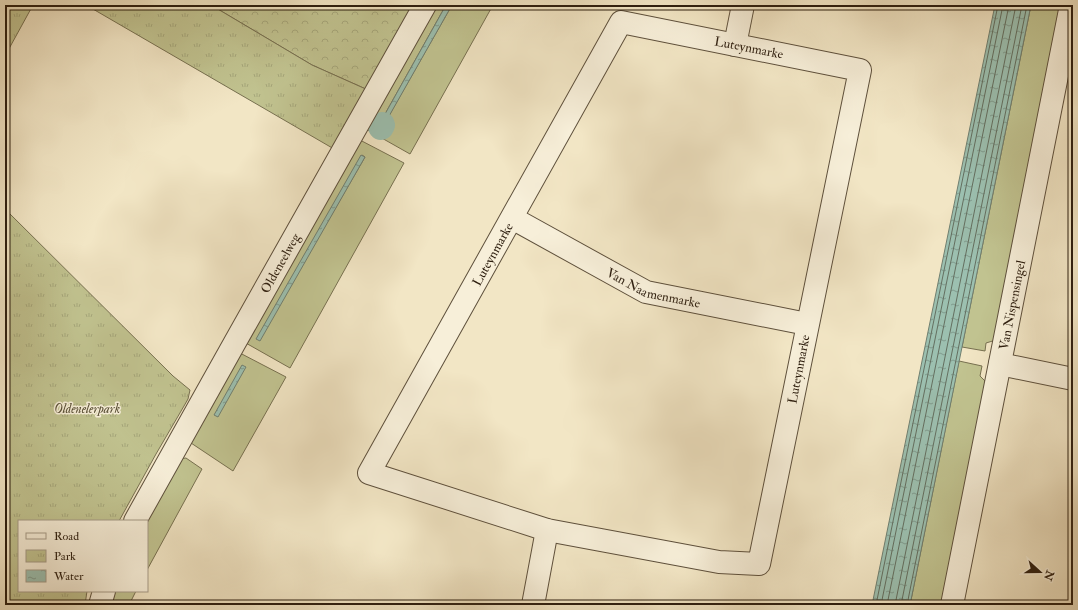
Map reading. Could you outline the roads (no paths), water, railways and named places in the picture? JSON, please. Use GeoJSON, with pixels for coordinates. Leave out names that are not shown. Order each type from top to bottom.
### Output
{"type":"FeatureCollection","features":[{"type":"Feature","properties":{"kind":"street","name":"Oldeneelweg"},"geometry":{"type":"LineString","coordinates":[[136,520],[425,5]]}},
{"type":"Feature","properties":{"kind":"street"},"geometry":{"type":"LineString","coordinates":[[735,45],[743,5]]}},
{"type":"Feature","properties":{"kind":"street","name":"Van Nispensingel"},"geometry":{"type":"LineString","coordinates":[[952,605],[1071,5]]}},
{"type":"Feature","properties":{"kind":"street","name":"Luteynmarke"},"geometry":{"type":"LineString","coordinates":[[621,22],[808,58],[860,70],[759,564],[719,562],[547,530],[369,473],[512,218],[621,22]]}},
{"type":"Feature","properties":{"kind":"street","name":"Van Naamenmarke"},"geometry":{"type":"LineString","coordinates":[[512,218],[646,292],[807,324]]}},
{"type":"Feature","properties":{"kind":"street"},"geometry":{"type":"LineString","coordinates":[[1000,364],[1073,379]]}},
{"type":"Feature","properties":{"kind":"street"},"geometry":{"type":"LineString","coordinates":[[533,605],[547,530]]}},
{"type":"Feature","properties":{"kind":"street"},"geometry":{"type":"LineString","coordinates":[[100,605],[104,592]]}},
{"type":"Feature","properties":{"kind":"water"},"geometry":{"type":"Polygon","coordinates":[[[446,5],[452,5],[384,125],[380,125],[380,123],[446,5]]]}},
{"type":"Feature","properties":{"kind":"water"},"geometry":{"type":"Polygon","coordinates":[[[995,5],[1031,5],[910,605],[872,605],[995,5]]]}},
{"type":"Feature","properties":{"kind":"water"},"geometry":{"type":"Polygon","coordinates":[[[361,155],[365,157],[260,341],[256,339],[361,155]]]}},
{"type":"Feature","properties":{"kind":"water"},"geometry":{"type":"Polygon","coordinates":[[[242,365],[246,367],[218,417],[214,415],[242,365]]]}},
{"type":"Feature","properties":{"kind":"park label","name":"Oldenelerpark"},"geometry":{"type":"Point","coordinates":[87,408]}}]}
